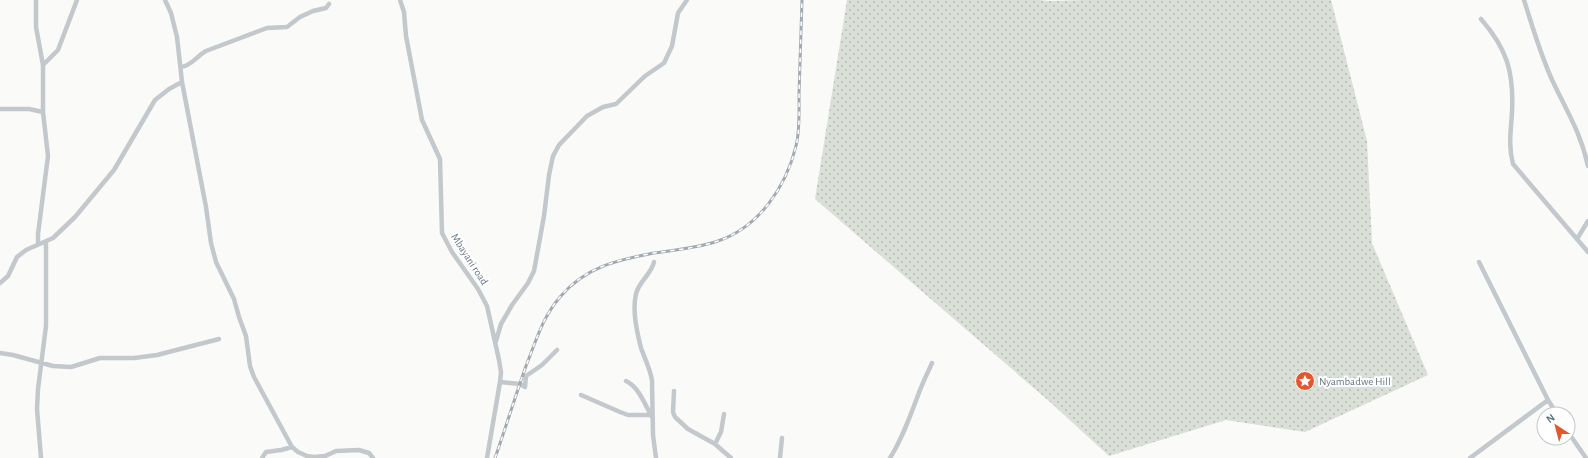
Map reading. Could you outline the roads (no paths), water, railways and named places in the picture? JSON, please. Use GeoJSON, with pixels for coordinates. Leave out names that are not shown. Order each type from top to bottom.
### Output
{"type":"FeatureCollection","features":[{"type":"Feature","properties":{"kind":"street"},"geometry":{"type":"LineString","coordinates":[[36,0],[36,27],[43,65],[43,112],[47,165],[38,244]]}},
{"type":"Feature","properties":{"kind":"street"},"geometry":{"type":"LineString","coordinates":[[43,65],[58,50],[77,0]]}},
{"type":"Feature","properties":{"kind":"street"},"geometry":{"type":"LineString","coordinates":[[164,0],[171,13],[177,37],[182,82],[214,256],[234,299],[246,336],[252,372],[292,447],[307,456],[314,457],[324,457],[336,451],[359,450],[365,451],[373,458]]}},
{"type":"Feature","properties":{"kind":"street","name":"Mbayani road"},"geometry":{"type":"LineString","coordinates":[[400,0],[404,12],[406,36],[422,120],[440,159],[442,233],[452,252],[483,296],[493,325],[501,372],[487,458]]}},
{"type":"Feature","properties":{"kind":"street"},"geometry":{"type":"LineString","coordinates":[[496,343],[501,324],[512,305],[528,283],[534,271],[542,230],[553,156],[559,146],[587,116],[603,107],[616,104],[645,76],[664,63],[672,46],[678,13],[687,0]]}},
{"type":"Feature","properties":{"kind":"street"},"geometry":{"type":"LineString","coordinates":[[1524,0],[1545,62],[1554,84],[1570,113],[1584,149],[1588,166]]}},
{"type":"Feature","properties":{"kind":"street"},"geometry":{"type":"LineString","coordinates":[[181,67],[188,66],[198,56],[206,51],[267,28],[287,27],[314,11],[326,8],[329,4]]}},
{"type":"Feature","properties":{"kind":"street"},"geometry":{"type":"LineString","coordinates":[[1481,19],[1494,35],[1506,56],[1512,83],[1509,150],[1513,164],[1588,252]]}},
{"type":"Feature","properties":{"kind":"street"},"geometry":{"type":"LineString","coordinates":[[0,284],[8,276],[17,257],[26,250],[46,242],[69,223],[99,189],[126,151],[155,100],[182,82]]}},
{"type":"Feature","properties":{"kind":"street"},"geometry":{"type":"LineString","coordinates":[[0,108],[29,109],[43,112]]}},
{"type":"Feature","properties":{"kind":"street"},"geometry":{"type":"LineString","coordinates":[[1578,239],[1588,220]]}},
{"type":"Feature","properties":{"kind":"street"},"geometry":{"type":"LineString","coordinates":[[41,458],[37,409],[46,326],[46,242]]}},
{"type":"Feature","properties":{"kind":"street"},"geometry":{"type":"LineString","coordinates":[[654,262],[650,272],[637,291],[635,311],[640,343],[652,380],[652,417],[656,458]]}},
{"type":"Feature","properties":{"kind":"street"},"geometry":{"type":"LineString","coordinates":[[1479,262],[1552,406]]}},
{"type":"Feature","properties":{"kind":"street"},"geometry":{"type":"LineString","coordinates":[[0,353],[13,355],[42,364],[71,367],[100,358],[146,357],[219,339]]}},
{"type":"Feature","properties":{"kind":"street"},"geometry":{"type":"LineString","coordinates":[[500,382],[520,384],[525,387],[526,376],[542,365],[557,350]]}},
{"type":"Feature","properties":{"kind":"street"},"geometry":{"type":"LineString","coordinates":[[890,458],[898,446],[932,363]]}},
{"type":"Feature","properties":{"kind":"street"},"geometry":{"type":"LineString","coordinates":[[626,381],[635,388],[652,417]]}},
{"type":"Feature","properties":{"kind":"street"},"geometry":{"type":"LineString","coordinates":[[674,392],[673,405],[675,417],[688,429],[715,444],[731,458]]}},
{"type":"Feature","properties":{"kind":"street"},"geometry":{"type":"LineString","coordinates":[[582,395],[624,414],[652,417]]}},
{"type":"Feature","properties":{"kind":"street"},"geometry":{"type":"LineString","coordinates":[[1470,458],[1548,400]]}},
{"type":"Feature","properties":{"kind":"street"},"geometry":{"type":"LineString","coordinates":[[715,444],[721,432],[724,414]]}},
{"type":"Feature","properties":{"kind":"street"},"geometry":{"type":"LineString","coordinates":[[780,458],[782,438]]}},
{"type":"Feature","properties":{"kind":"street"},"geometry":{"type":"LineString","coordinates":[[1576,444],[1586,458]]}},
{"type":"Feature","properties":{"kind":"street"},"geometry":{"type":"LineString","coordinates":[[262,458],[266,452],[292,447]]}},
{"type":"Feature","properties":{"kind":"railway"},"geometry":{"type":"LineString","coordinates":[[495,458],[526,366],[540,330],[548,313],[570,287],[580,278],[602,266],[654,253],[702,245],[733,235],[758,216],[769,204],[785,176],[796,146],[799,120],[802,0]]}},
{"type":"Feature","properties":{"kind":"place","name":"Nyambadwe Hill"},"geometry":{"type":"Point","coordinates":[1305,381]}}]}
